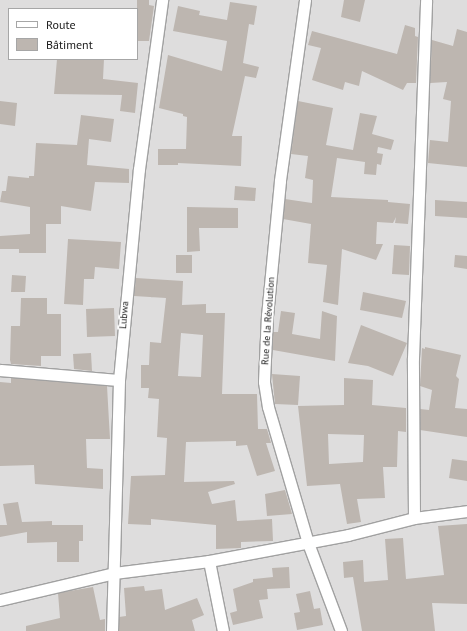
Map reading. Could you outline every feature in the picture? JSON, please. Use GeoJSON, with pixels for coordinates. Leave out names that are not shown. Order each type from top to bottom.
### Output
{"type":"FeatureCollection","features":[{"type":"Feature","properties":{"kind":"street","name":"Lubwa"},"geometry":{"type":"LineString","coordinates":[[112,631],[118,380],[139,169],[162,0]]}},
{"type":"Feature","properties":{"kind":"street","name":"Rue de la Révolution"},"geometry":{"type":"LineString","coordinates":[[304,0],[280,181],[267,315],[264,382],[268,407],[308,543],[341,631]]}},
{"type":"Feature","properties":{"kind":"street"},"geometry":{"type":"LineString","coordinates":[[414,518],[413,358],[426,0]]}},
{"type":"Feature","properties":{"kind":"street"},"geometry":{"type":"LineString","coordinates":[[0,370],[118,380]]}},
{"type":"Feature","properties":{"kind":"street"},"geometry":{"type":"LineString","coordinates":[[0,600],[114,573],[209,561],[308,543],[414,518],[467,511]]}},
{"type":"Feature","properties":{"kind":"street"},"geometry":{"type":"LineString","coordinates":[[209,561],[223,631]]}},
{"type":"Feature","properties":{"kind":"shaded area"},"geometry":{"type":"Polygon","coordinates":[[[0,0],[467,0],[467,631],[0,631],[0,0]]]}},
{"type":"Feature","properties":{"kind":"building"},"geometry":{"type":"Polygon","coordinates":[[[137,0],[149,0],[149,5],[154,6],[149,41],[138,41],[137,0]]]}},
{"type":"Feature","properties":{"kind":"building"},"geometry":{"type":"Polygon","coordinates":[[[344,0],[365,0],[360,22],[341,17],[344,0]]]}},
{"type":"Feature","properties":{"kind":"building"},"geometry":{"type":"Polygon","coordinates":[[[230,2],[257,6],[254,25],[249,24],[243,63],[259,67],[256,78],[245,76],[232,136],[242,136],[241,166],[178,163],[178,165],[158,165],[158,149],[186,149],[187,117],[183,116],[183,114],[159,108],[168,55],[222,71],[227,41],[173,31],[178,6],[200,11],[199,15],[227,20],[230,2]]]}},
{"type":"Feature","properties":{"kind":"building"},"geometry":{"type":"Polygon","coordinates":[[[405,25],[415,28],[415,36],[418,37],[416,83],[407,83],[403,90],[362,71],[359,86],[345,82],[343,90],[312,80],[321,48],[308,45],[312,31],[397,54],[405,25]]]}},
{"type":"Feature","properties":{"kind":"building"},"geometry":{"type":"Polygon","coordinates":[[[457,29],[467,32],[467,167],[428,163],[430,140],[448,142],[451,101],[443,99],[447,82],[430,83],[432,40],[453,46],[457,29]]]}},
{"type":"Feature","properties":{"kind":"building"},"geometry":{"type":"Polygon","coordinates":[[[57,60],[104,60],[103,79],[138,83],[135,113],[120,111],[122,95],[54,94],[57,60]]]}},
{"type":"Feature","properties":{"kind":"building"},"geometry":{"type":"Polygon","coordinates":[[[0,101],[17,103],[15,126],[0,124],[0,101]]]}},
{"type":"Feature","properties":{"kind":"building"},"geometry":{"type":"Polygon","coordinates":[[[298,101],[333,108],[326,145],[353,150],[360,113],[377,116],[372,134],[394,140],[391,150],[378,147],[377,153],[383,154],[381,165],[377,164],[376,175],[364,174],[365,162],[337,158],[331,197],[388,200],[388,202],[410,204],[408,224],[395,223],[396,217],[393,223],[377,222],[376,244],[383,244],[376,260],[342,249],[338,305],[323,302],[327,265],[308,263],[311,224],[283,219],[285,199],[312,203],[313,180],[305,178],[308,156],[291,154],[298,101]]]}},
{"type":"Feature","properties":{"kind":"building"},"geometry":{"type":"Polygon","coordinates":[[[81,115],[114,119],[111,142],[89,139],[87,165],[129,169],[129,183],[95,182],[91,211],[61,206],[61,224],[46,224],[46,253],[19,253],[19,249],[0,249],[0,236],[30,234],[30,207],[0,202],[2,191],[6,191],[8,176],[29,178],[29,176],[34,176],[36,143],[77,145],[81,115]]]}},
{"type":"Feature","properties":{"kind":"building"},"geometry":{"type":"Polygon","coordinates":[[[235,186],[256,188],[255,201],[234,200],[235,186]]]}},
{"type":"Feature","properties":{"kind":"building"},"geometry":{"type":"Polygon","coordinates":[[[435,200],[467,202],[467,218],[435,216],[435,200]]]}},
{"type":"Feature","properties":{"kind":"building"},"geometry":{"type":"Polygon","coordinates":[[[187,207],[238,208],[238,228],[199,228],[200,251],[187,252],[187,207]]]}},
{"type":"Feature","properties":{"kind":"building"},"geometry":{"type":"Polygon","coordinates":[[[68,239],[121,242],[119,269],[95,267],[94,279],[84,279],[83,305],[64,304],[68,239]]]}},
{"type":"Feature","properties":{"kind":"building"},"geometry":{"type":"Polygon","coordinates":[[[394,245],[410,246],[409,275],[392,274],[394,245]]]}},
{"type":"Feature","properties":{"kind":"building"},"geometry":{"type":"Polygon","coordinates":[[[176,255],[192,255],[192,273],[176,273],[176,255]]]}},
{"type":"Feature","properties":{"kind":"building"},"geometry":{"type":"Polygon","coordinates":[[[455,255],[467,256],[467,269],[454,267],[455,255]]]}},
{"type":"Feature","properties":{"kind":"building"},"geometry":{"type":"Polygon","coordinates":[[[12,275],[26,276],[25,292],[11,292],[12,275]]]}},
{"type":"Feature","properties":{"kind":"building"},"geometry":{"type":"Polygon","coordinates":[[[136,278],[183,281],[182,305],[206,304],[206,313],[225,313],[222,394],[257,394],[258,429],[267,429],[271,443],[266,443],[275,471],[257,476],[247,445],[236,446],[236,441],[186,442],[184,482],[234,481],[235,484],[208,492],[212,504],[235,500],[237,521],[272,519],[273,541],[241,542],[241,548],[216,549],[216,525],[151,519],[151,525],[128,524],[131,476],[165,475],[167,438],[157,437],[159,399],[148,398],[149,388],[141,388],[141,365],[149,365],[150,342],[161,343],[166,298],[134,296],[136,278]],[[181,333],[178,376],[201,377],[203,335],[181,333]]]}},
{"type":"Feature","properties":{"kind":"building"},"geometry":{"type":"Polygon","coordinates":[[[363,292],[406,301],[402,318],[360,310],[363,292]]]}},
{"type":"Feature","properties":{"kind":"building"},"geometry":{"type":"Polygon","coordinates":[[[21,298],[47,298],[47,314],[61,314],[61,356],[41,356],[41,366],[11,364],[11,326],[20,326],[21,298]]]}},
{"type":"Feature","properties":{"kind":"building"},"geometry":{"type":"Polygon","coordinates":[[[114,308],[115,336],[87,337],[86,309],[114,308]]]}},
{"type":"Feature","properties":{"kind":"building"},"geometry":{"type":"Polygon","coordinates":[[[281,311],[295,313],[292,334],[320,339],[322,311],[337,316],[335,361],[273,350],[273,332],[278,332],[281,311]]]}},
{"type":"Feature","properties":{"kind":"building"},"geometry":{"type":"Polygon","coordinates":[[[361,325],[407,343],[393,376],[368,366],[348,363],[361,325]]]}},
{"type":"Feature","properties":{"kind":"building"},"geometry":{"type":"Polygon","coordinates":[[[425,347],[461,355],[456,376],[459,379],[455,408],[467,409],[467,437],[420,430],[420,409],[429,410],[432,390],[420,386],[422,348],[425,349],[425,347]]]}},
{"type":"Feature","properties":{"kind":"building"},"geometry":{"type":"Polygon","coordinates":[[[91,353],[92,371],[74,369],[73,354],[91,353]]]}},
{"type":"Feature","properties":{"kind":"building"},"geometry":{"type":"Polygon","coordinates":[[[272,374],[300,376],[298,405],[275,404],[272,374]]]}},
{"type":"Feature","properties":{"kind":"building"},"geometry":{"type":"Polygon","coordinates":[[[11,378],[107,386],[110,439],[86,439],[87,468],[103,469],[103,489],[35,484],[34,465],[0,466],[0,382],[11,383],[11,378]]]}},
{"type":"Feature","properties":{"kind":"building"},"geometry":{"type":"Polygon","coordinates":[[[344,378],[373,380],[372,405],[406,408],[406,432],[398,431],[397,467],[383,467],[385,498],[357,499],[361,522],[347,524],[340,484],[307,486],[298,406],[344,405],[344,378]],[[328,434],[329,464],[363,462],[364,435],[328,434]]]}},
{"type":"Feature","properties":{"kind":"building"},"geometry":{"type":"Polygon","coordinates":[[[452,459],[467,461],[467,481],[449,478],[452,459]]]}},
{"type":"Feature","properties":{"kind":"building"},"geometry":{"type":"Polygon","coordinates":[[[285,490],[292,514],[267,516],[265,494],[285,490]]]}},
{"type":"Feature","properties":{"kind":"building"},"geometry":{"type":"Polygon","coordinates":[[[18,502],[22,522],[52,521],[52,525],[83,525],[83,541],[79,541],[79,562],[57,562],[57,542],[27,543],[27,532],[0,537],[0,525],[7,525],[3,504],[18,502]]]}},
{"type":"Feature","properties":{"kind":"building"},"geometry":{"type":"Polygon","coordinates":[[[467,524],[467,604],[432,603],[435,631],[362,631],[353,577],[344,578],[343,562],[363,560],[364,582],[388,580],[385,539],[403,538],[406,579],[444,575],[438,526],[467,524]]]}},
{"type":"Feature","properties":{"kind":"building"},"geometry":{"type":"Polygon","coordinates":[[[289,567],[290,588],[267,589],[268,599],[259,600],[263,618],[233,625],[230,613],[237,611],[233,589],[253,582],[253,579],[273,577],[272,568],[289,567]]]}},
{"type":"Feature","properties":{"kind":"building"},"geometry":{"type":"Polygon","coordinates":[[[144,586],[145,591],[162,589],[165,610],[197,598],[204,615],[192,620],[195,631],[119,631],[119,617],[126,616],[124,588],[144,586]]]}},
{"type":"Feature","properties":{"kind":"building"},"geometry":{"type":"Polygon","coordinates":[[[93,587],[100,620],[105,619],[105,631],[26,631],[26,626],[60,618],[58,593],[93,587]]]}},
{"type":"Feature","properties":{"kind":"building"},"geometry":{"type":"Polygon","coordinates":[[[310,591],[314,609],[320,608],[323,625],[297,630],[294,613],[300,612],[296,594],[310,591]]]}}]}
